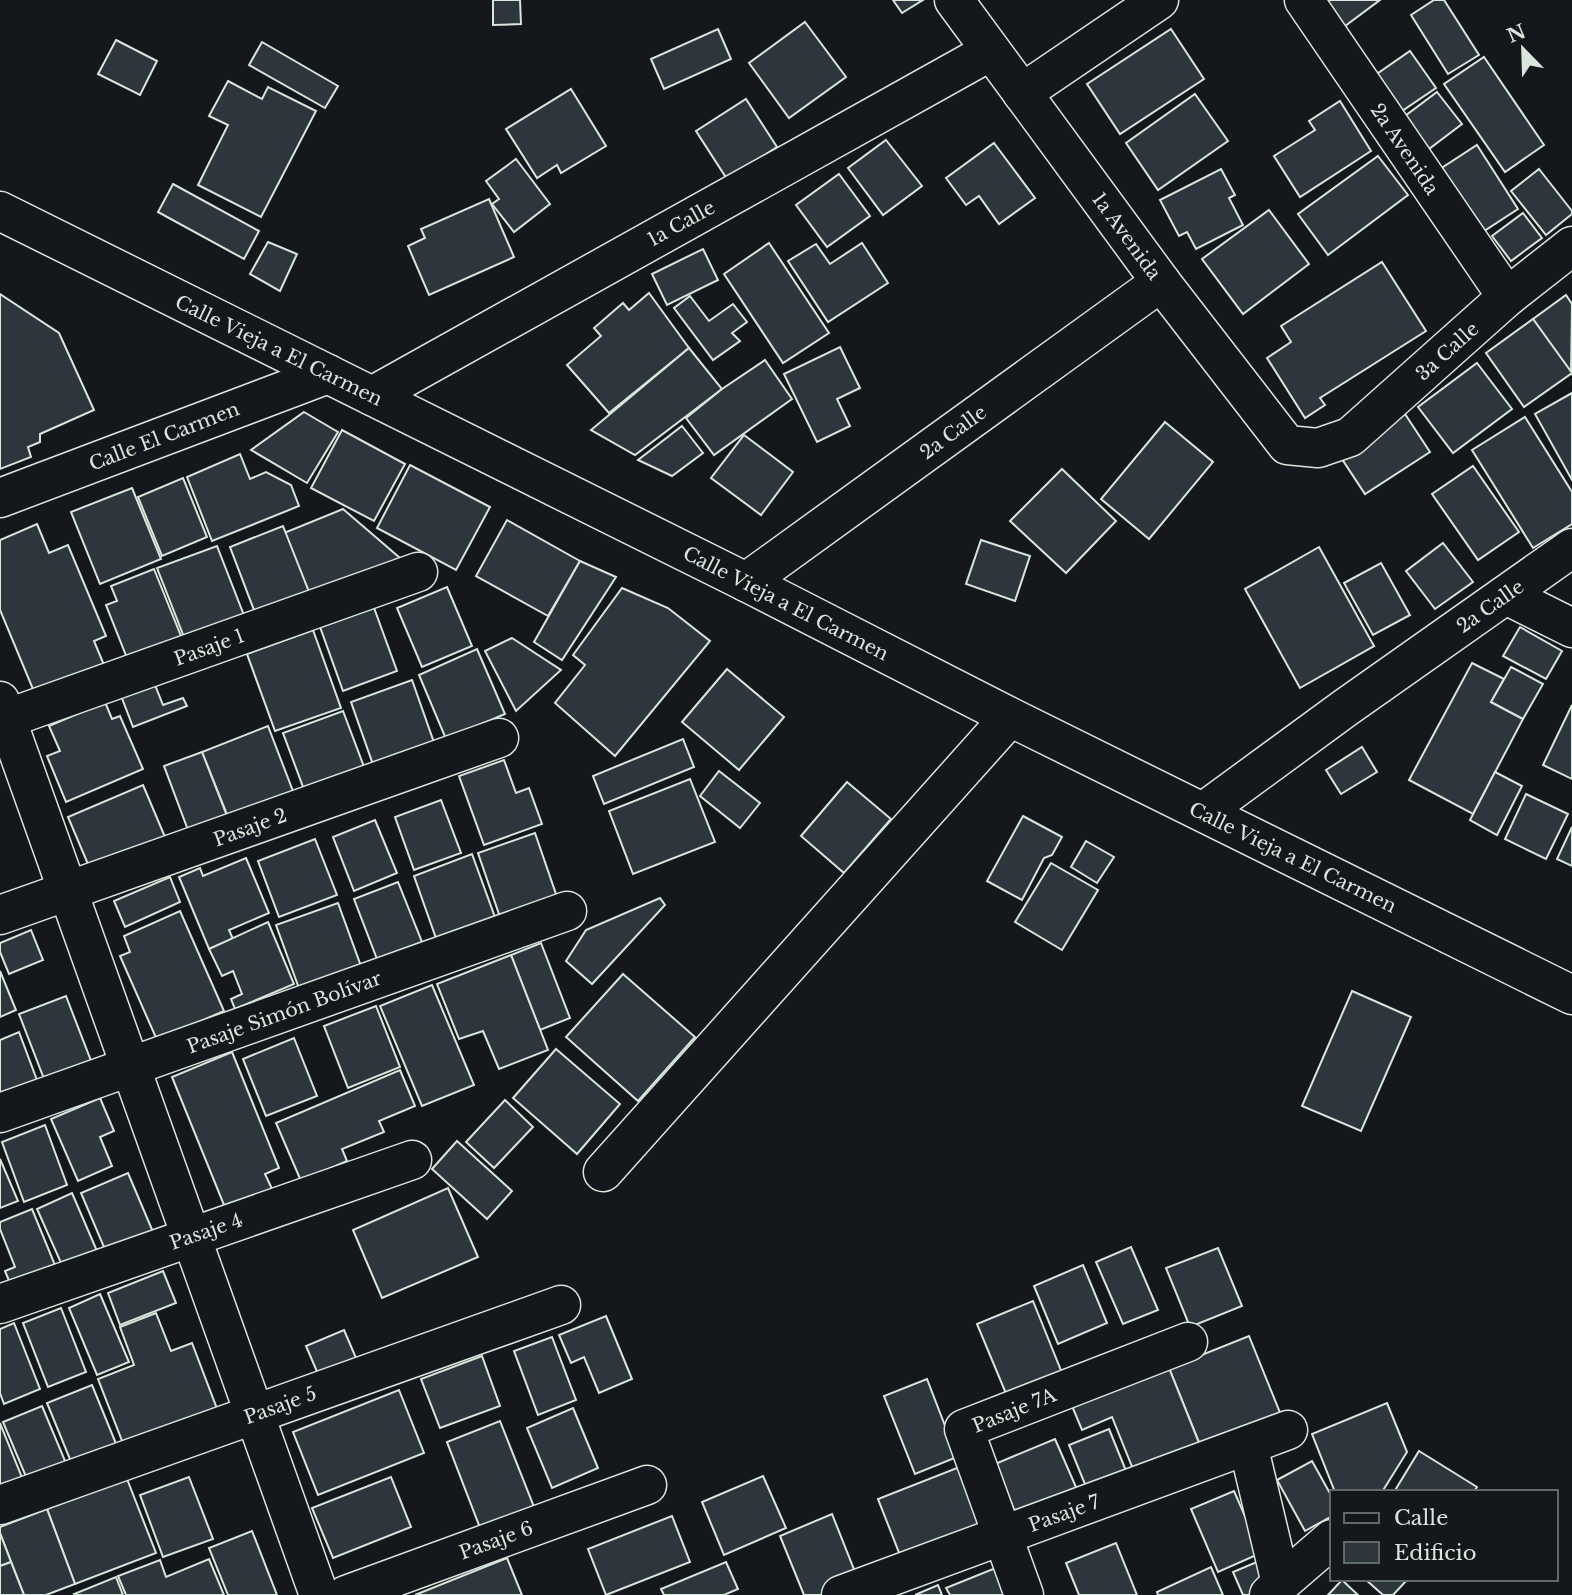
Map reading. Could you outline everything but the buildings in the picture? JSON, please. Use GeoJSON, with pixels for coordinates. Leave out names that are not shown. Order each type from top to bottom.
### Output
{"type":"FeatureCollection","features":[{"type":"Feature","properties":{"kind":"street","name":"1a Avenida"},"geometry":{"type":"LineString","coordinates":[[954,0],[1161,282],[1287,444],[1318,448]]}},
{"type":"Feature","properties":{"kind":"street"},"geometry":{"type":"LineString","coordinates":[[1022,93],[1159,0]]}},
{"type":"Feature","properties":{"kind":"street","name":"2a Avenida"},"geometry":{"type":"LineString","coordinates":[[1304,0],[1507,297]]}},
{"type":"Feature","properties":{"kind":"street","name":"1a Calle"},"geometry":{"type":"LineString","coordinates":[[372,396],[991,51]]}},
{"type":"Feature","properties":{"kind":"street","name":"Calle Vieja a El Carmen"},"geometry":{"type":"LineString","coordinates":[[0,211],[746,582],[1010,718],[1572,995]]}},
{"type":"Feature","properties":{"kind":"street","name":"3a Calle"},"geometry":{"type":"LineString","coordinates":[[1318,448],[1350,437],[1507,297],[1572,246]]}},
{"type":"Feature","properties":{"kind":"street","name":"2a Calle"},"geometry":{"type":"LineString","coordinates":[[746,582],[1161,282]]}},
{"type":"Feature","properties":{"kind":"street","name":"Calle El Carmen"},"geometry":{"type":"LineString","coordinates":[[0,498],[328,374]]}},
{"type":"Feature","properties":{"kind":"street","name":"2a Calle"},"geometry":{"type":"LineString","coordinates":[[1203,812],[1572,548]]}},
{"type":"Feature","properties":{"kind":"street","name":"Pasaje 1"},"geometry":{"type":"LineString","coordinates":[[2,714],[418,572]]}},
{"type":"Feature","properties":{"kind":"street"},"geometry":{"type":"LineString","coordinates":[[1506,595],[1572,628]]}},
{"type":"Feature","properties":{"kind":"street"},"geometry":{"type":"LineString","coordinates":[[2,714],[68,891],[319,1595]]}},
{"type":"Feature","properties":{"kind":"street"},"geometry":{"type":"LineString","coordinates":[[603,1172],[1010,718]]}},
{"type":"Feature","properties":{"kind":"street","name":"Pasaje 2"},"geometry":{"type":"LineString","coordinates":[[0,915],[499,738]]}},
{"type":"Feature","properties":{"kind":"street","name":"Pasaje Simón Bolívar"},"geometry":{"type":"LineString","coordinates":[[0,1113],[567,911]]}},
{"type":"Feature","properties":{"kind":"street","name":"Pasaje 4"},"geometry":{"type":"LineString","coordinates":[[0,1304],[412,1160]]}},
{"type":"Feature","properties":{"kind":"street","name":"Pasaje 5"},"geometry":{"type":"LineString","coordinates":[[0,1505],[561,1306]]}},
{"type":"Feature","properties":{"kind":"street","name":"Pasaje 7A"},"geometry":{"type":"LineString","coordinates":[[1024,1595],[964,1429],[1188,1342]]}},
{"type":"Feature","properties":{"kind":"street","name":"Pasaje 7"},"geometry":{"type":"LineString","coordinates":[[841,1595],[1288,1430]]}},
{"type":"Feature","properties":{"kind":"street"},"geometry":{"type":"LineString","coordinates":[[1248,1445],[1275,1589]]}},
{"type":"Feature","properties":{"kind":"street","name":"Pasaje 6"},"geometry":{"type":"LineString","coordinates":[[346,1595],[647,1485]]}},
{"type":"Feature","properties":{"kind":"street"},"geometry":{"type":"LineString","coordinates":[[1275,1589],[1330,1541]]}}]}
